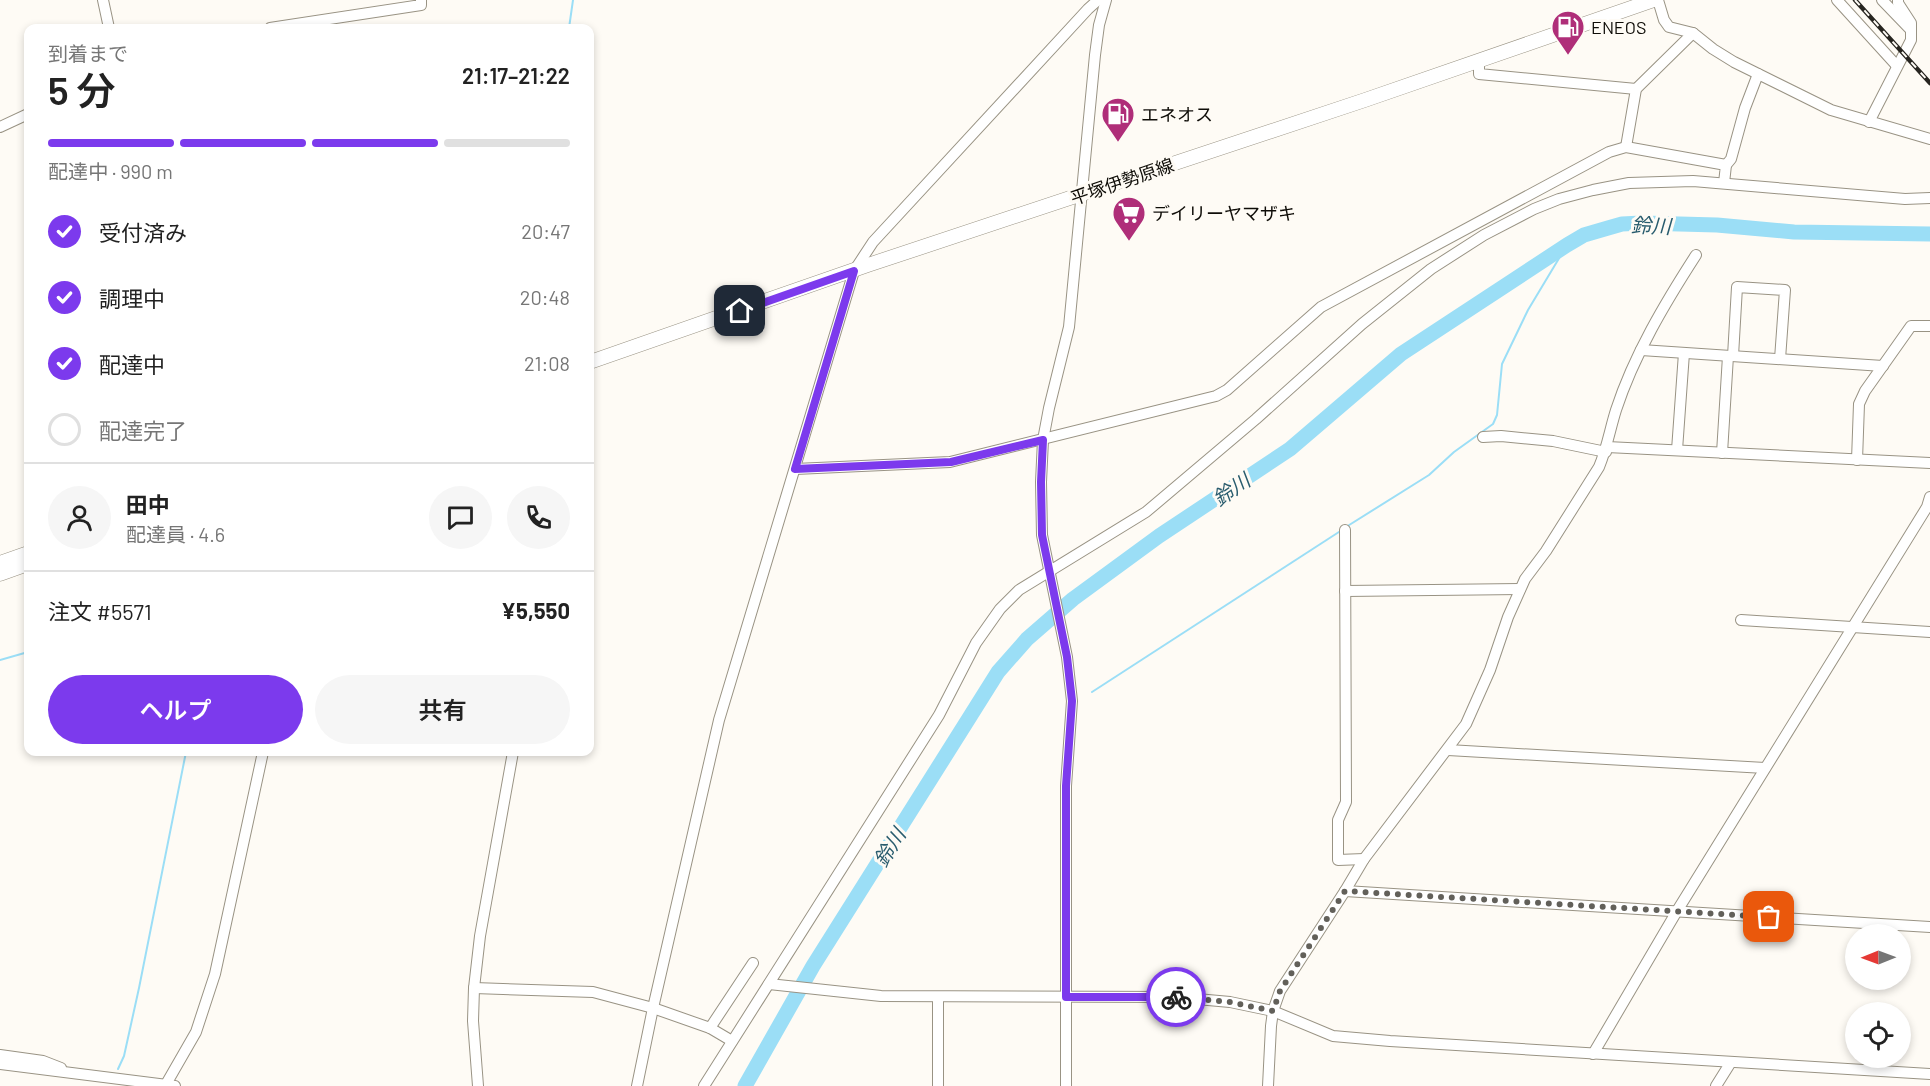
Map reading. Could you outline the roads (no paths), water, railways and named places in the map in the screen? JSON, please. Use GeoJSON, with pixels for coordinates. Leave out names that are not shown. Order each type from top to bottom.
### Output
{"type":"FeatureCollection","features":[{"type":"Feature","properties":{"kind":"main road","name":"平塚伊勢原線"},"geometry":{"type":"LineString","coordinates":[[594,361],[1656,0]]}},
{"type":"Feature","properties":{"kind":"main road"},"geometry":{"type":"LineString","coordinates":[[0,554],[24,545]]}},
{"type":"Feature","properties":{"kind":"main road"},"geometry":{"type":"LineString","coordinates":[[0,563],[24,554]]}},
{"type":"Feature","properties":{"kind":"main road"},"geometry":{"type":"LineString","coordinates":[[0,574],[24,565]]}},
{"type":"Feature","properties":{"kind":"street"},"geometry":{"type":"LineString","coordinates":[[103,0],[109,24]]}},
{"type":"Feature","properties":{"kind":"street"},"geometry":{"type":"LineString","coordinates":[[296,24],[422,5],[421,0]]}},
{"type":"Feature","properties":{"kind":"street"},"geometry":{"type":"LineString","coordinates":[[637,1086],[719,720],[854,271],[873,242],[1098,0]]}},
{"type":"Feature","properties":{"kind":"street"},"geometry":{"type":"LineString","coordinates":[[1066,1086],[1066,786],[1072,701],[1066,653],[1042,535],[1041,482],[1043,440],[1069,327],[1095,56],[1099,25],[1106,0]]}},
{"type":"Feature","properties":{"kind":"street"},"geometry":{"type":"LineString","coordinates":[[1656,0],[1669,27],[1693,33],[1713,49],[1758,74],[1831,110],[1930,139]]}},
{"type":"Feature","properties":{"kind":"street"},"geometry":{"type":"LineString","coordinates":[[1837,0],[1898,66]]}},
{"type":"Feature","properties":{"kind":"street"},"geometry":{"type":"LineString","coordinates":[[1882,0],[1912,32]]}},
{"type":"Feature","properties":{"kind":"street"},"geometry":{"type":"LineString","coordinates":[[1869,122],[1911,40],[1911,23],[1898,0]]}},
{"type":"Feature","properties":{"kind":"street"},"geometry":{"type":"LineString","coordinates":[[1626,147],[1636,89],[1693,33]]}},
{"type":"Feature","properties":{"kind":"street"},"geometry":{"type":"LineString","coordinates":[[1479,61],[1479,74],[1636,89]]}},
{"type":"Feature","properties":{"kind":"street"},"geometry":{"type":"LineString","coordinates":[[1724,183],[1726,165],[1731,159],[1745,108],[1758,74]]}},
{"type":"Feature","properties":{"kind":"street"},"geometry":{"type":"LineString","coordinates":[[0,127],[24,116]]}},
{"type":"Feature","properties":{"kind":"street"},"geometry":{"type":"LineString","coordinates":[[795,469],[951,462],[1216,396],[1227,390],[1321,307],[1608,152],[1626,147],[1726,165]]}},
{"type":"Feature","properties":{"kind":"street"},"geometry":{"type":"LineString","coordinates":[[704,1086],[772,984],[939,715],[971,652],[999,609],[1019,590],[1146,512],[1256,419],[1362,324],[1431,269],[1484,235],[1534,209],[1559,199],[1629,183],[1662,181],[1724,183],[1905,199],[1930,198]]}},
{"type":"Feature","properties":{"kind":"street"},"geometry":{"type":"LineString","coordinates":[[1268,1086],[1273,1011],[1280,991],[1364,859],[1466,724],[1476,705],[1520,589],[1599,467],[1616,410],[1641,350],[1670,295],[1696,255]]}},
{"type":"Feature","properties":{"kind":"street"},"geometry":{"type":"LineString","coordinates":[[1722,453],[1737,287],[1785,290],[1780,359]]}},
{"type":"Feature","properties":{"kind":"street"},"geometry":{"type":"LineString","coordinates":[[1857,460],[1859,404],[1865,391],[1911,326],[1930,327]]}},
{"type":"Feature","properties":{"kind":"street"},"geometry":{"type":"LineString","coordinates":[[1641,350],[1883,366]]}},
{"type":"Feature","properties":{"kind":"street"},"geometry":{"type":"LineString","coordinates":[[1677,450],[1684,353]]}},
{"type":"Feature","properties":{"kind":"street"},"geometry":{"type":"LineString","coordinates":[[1483,438],[1501,436],[1606,449],[1677,450],[1930,463]]}},
{"type":"Feature","properties":{"kind":"street"},"geometry":{"type":"LineString","coordinates":[[1593,1054],[1677,911],[1927,507],[1930,497]]}},
{"type":"Feature","properties":{"kind":"street"},"geometry":{"type":"LineString","coordinates":[[1344,530],[1346,802],[1338,820],[1338,860],[1364,859]]}},
{"type":"Feature","properties":{"kind":"street"},"geometry":{"type":"LineString","coordinates":[[1345,591],[1520,589]]}},
{"type":"Feature","properties":{"kind":"street"},"geometry":{"type":"LineString","coordinates":[[1741,620],[1930,632]]}},
{"type":"Feature","properties":{"kind":"street"},"geometry":{"type":"LineString","coordinates":[[1448,750],[1765,768]]}},
{"type":"Feature","properties":{"kind":"street"},"geometry":{"type":"LineString","coordinates":[[0,1064],[169,1086],[196,1032],[215,974],[262,756]]}},
{"type":"Feature","properties":{"kind":"street"},"geometry":{"type":"LineString","coordinates":[[477,1086],[473,1021],[474,988],[480,936],[512,756]]}},
{"type":"Feature","properties":{"kind":"street"},"geometry":{"type":"LineString","coordinates":[[1345,891],[1930,927]]}},
{"type":"Feature","properties":{"kind":"street"},"geometry":{"type":"LineString","coordinates":[[710,1028],[753,963]]}},
{"type":"Feature","properties":{"kind":"street"},"geometry":{"type":"LineString","coordinates":[[772,984],[831,992],[938,998],[1175,997],[1230,1002],[1273,1011],[1333,1036],[1930,1074]]}},
{"type":"Feature","properties":{"kind":"street"},"geometry":{"type":"LineString","coordinates":[[474,988],[593,992],[653,1008],[710,1028],[732,1041]]}},
{"type":"Feature","properties":{"kind":"street"},"geometry":{"type":"LineString","coordinates":[[938,998],[938,1086]]}},
{"type":"Feature","properties":{"kind":"street"},"geometry":{"type":"LineString","coordinates":[[0,1056],[43,1061],[77,1073]]}},
{"type":"Feature","properties":{"kind":"street"},"geometry":{"type":"LineString","coordinates":[[1716,1086],[1731,1062]]}},
{"type":"Feature","properties":{"kind":"waterway"},"geometry":{"type":"LineString","coordinates":[[570,24],[573,0]]}},
{"type":"Feature","properties":{"kind":"waterway","name":"鈴川"},"geometry":{"type":"LineString","coordinates":[[745,1086],[813,966],[998,672],[1027,639],[1073,599],[1159,536],[1290,449],[1401,354],[1567,245],[1584,235],[1622,224],[1717,225],[1794,232],[1930,234]]}},
{"type":"Feature","properties":{"kind":"waterway"},"geometry":{"type":"LineString","coordinates":[[1346,527],[1429,475],[1454,452],[1493,424],[1497,415],[1502,364],[1528,310],[1567,245]]}},
{"type":"Feature","properties":{"kind":"waterway"},"geometry":{"type":"LineString","coordinates":[[1092,692],[1342,530]]}},
{"type":"Feature","properties":{"kind":"waterway"},"geometry":{"type":"LineString","coordinates":[[0,660],[24,653]]}},
{"type":"Feature","properties":{"kind":"waterway"},"geometry":{"type":"LineString","coordinates":[[118,1069],[124,1056],[139,988],[185,756]]}},
{"type":"Feature","properties":{"kind":"railway"},"geometry":{"type":"LineString","coordinates":[[1855,0],[1930,83]]}},
{"type":"Feature","properties":{"kind":"place","name":"ENEOS"},"geometry":{"type":"Point","coordinates":[1568,56]}},
{"type":"Feature","properties":{"kind":"place","name":"エネオス"},"geometry":{"type":"Point","coordinates":[1118,143]}},
{"type":"Feature","properties":{"kind":"place","name":"デイリーヤマザキ"},"geometry":{"type":"Point","coordinates":[1129,242]}}]}
